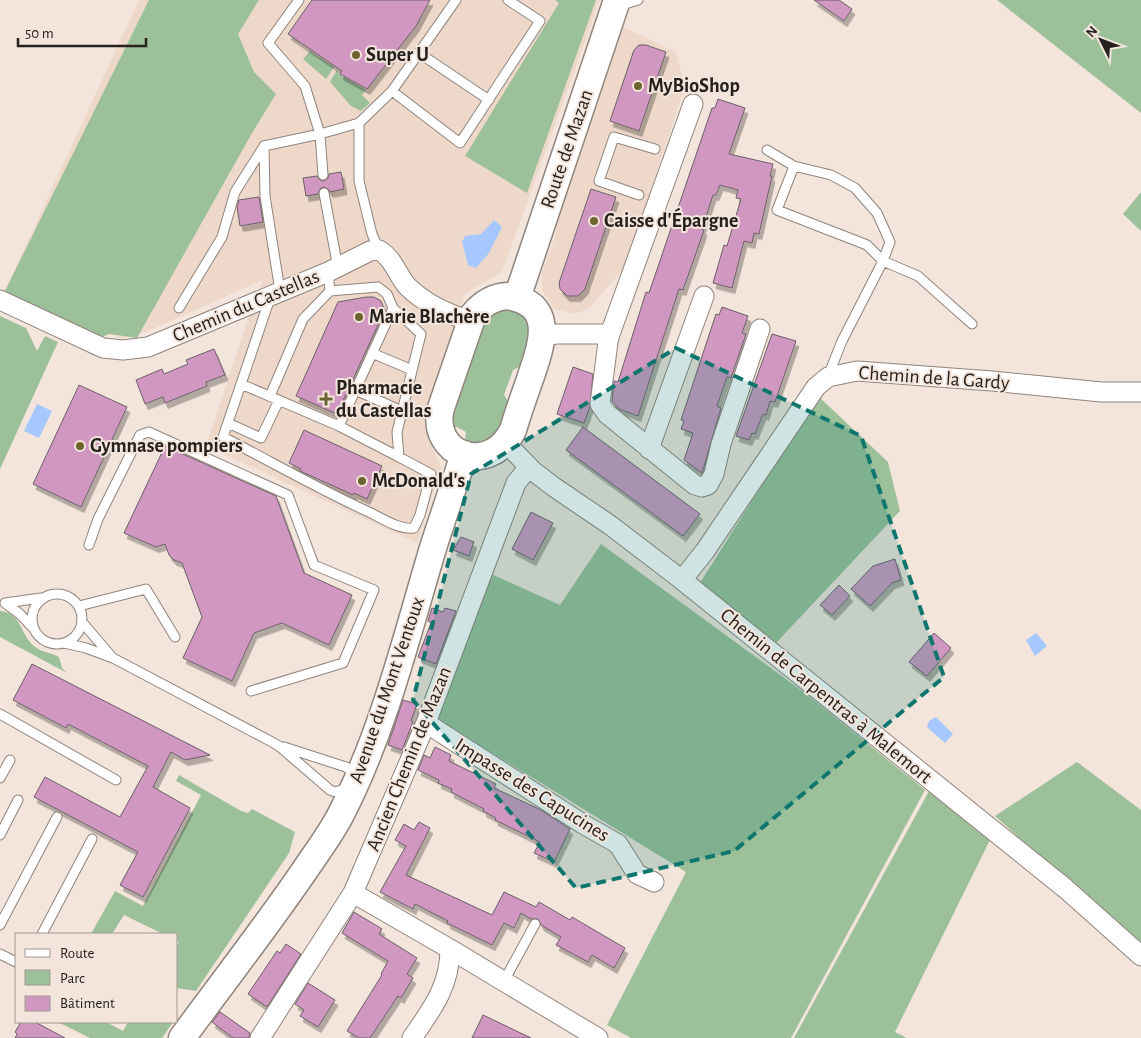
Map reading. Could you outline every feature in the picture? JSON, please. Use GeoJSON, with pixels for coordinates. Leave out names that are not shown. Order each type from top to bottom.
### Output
{"type":"FeatureCollection","features":[{"type":"Feature","properties":{"kind":"main road","name":"Route de Mazan"},"geometry":{"type":"LineString","coordinates":[[517,298],[623,3]]}},
{"type":"Feature","properties":{"kind":"main road"},"geometry":{"type":"LineString","coordinates":[[500,297],[517,298],[530,306],[538,316],[542,326],[543,337],[513,430],[506,443],[491,454],[473,456],[464,454],[452,448],[440,429],[441,408],[471,322],[478,309],[491,300],[500,297]]}},
{"type":"Feature","properties":{"kind":"main road","name":"Avenue du Mont Ventoux"},"geometry":{"type":"LineString","coordinates":[[182,1038],[287,897],[339,818],[348,778],[433,547],[464,454]]}},
{"type":"Feature","properties":{"kind":"main road","name":"Avenue du Mont Ventoux"},"geometry":{"type":"LineString","coordinates":[[228,975],[348,778]]}},
{"type":"Feature","properties":{"kind":"street"},"geometry":{"type":"LineString","coordinates":[[693,104],[610,334],[600,404],[607,414],[695,485],[702,487],[708,485],[714,474],[721,444],[760,329]]}},
{"type":"Feature","properties":{"kind":"street"},"geometry":{"type":"LineString","coordinates":[[379,250],[389,258],[406,285],[420,297],[449,314],[471,322]]}},
{"type":"Feature","properties":{"kind":"street","name":"Chemin du Castellas"},"geometry":{"type":"LineString","coordinates":[[0,300],[103,348],[123,350],[148,347],[333,270],[370,251],[379,250]]}},
{"type":"Feature","properties":{"kind":"street"},"geometry":{"type":"LineString","coordinates":[[649,449],[704,296]]}},
{"type":"Feature","properties":{"kind":"street"},"geometry":{"type":"LineString","coordinates":[[543,337],[556,334],[610,334]]}},
{"type":"Feature","properties":{"kind":"street","name":"Chemin de la Gardy"},"geometry":{"type":"LineString","coordinates":[[828,377],[857,372],[992,381],[1101,392],[1141,392]]}},
{"type":"Feature","properties":{"kind":"street"},"geometry":{"type":"LineString","coordinates":[[682,580],[705,551],[816,386],[828,377]]}},
{"type":"Feature","properties":{"kind":"street","name":"Chemin de Carpentras à Malemort"},"geometry":{"type":"LineString","coordinates":[[506,443],[529,467],[554,487],[610,525],[682,580],[1066,889],[1141,956]]}},
{"type":"Feature","properties":{"kind":"street","name":"Ancien Chemin de Mazan"},"geometry":{"type":"LineString","coordinates":[[260,1038],[353,893],[426,723],[516,483],[529,467]]}},
{"type":"Feature","properties":{"kind":"street","name":"Impasse des Capucines"},"geometry":{"type":"LineString","coordinates":[[426,723],[618,844],[637,874],[654,882]]}},
{"type":"Feature","properties":{"kind":"street"},"geometry":{"type":"LineString","coordinates":[[353,893],[598,1038]]}},
{"type":"Feature","properties":{"kind":"street"},"geometry":{"type":"LineString","coordinates":[[412,1038],[445,984],[450,964],[450,949]]}},
{"type":"Feature","properties":{"kind":"lane"},"geometry":{"type":"LineString","coordinates":[[299,0],[268,43],[305,86],[320,134],[323,175]]}},
{"type":"Feature","properties":{"kind":"lane"},"geometry":{"type":"LineString","coordinates":[[179,308],[222,237],[235,192],[264,146],[320,134],[359,123],[392,91],[456,0]]}},
{"type":"Feature","properties":{"kind":"lane"},"geometry":{"type":"LineString","coordinates":[[392,91],[460,143],[540,22],[508,0]]}},
{"type":"Feature","properties":{"kind":"lane"},"geometry":{"type":"LineString","coordinates":[[419,53],[489,100]]}},
{"type":"Feature","properties":{"kind":"lane"},"geometry":{"type":"LineString","coordinates":[[359,123],[359,181],[372,234],[379,250]]}},
{"type":"Feature","properties":{"kind":"lane"},"geometry":{"type":"LineString","coordinates":[[639,195],[600,181],[614,137],[655,148]]}},
{"type":"Feature","properties":{"kind":"lane"},"geometry":{"type":"LineString","coordinates":[[241,384],[339,426],[431,474],[420,515],[414,528],[408,529],[354,505],[223,437],[241,384],[275,293],[265,196],[264,146]]}},
{"type":"Feature","properties":{"kind":"lane"},"geometry":{"type":"LineString","coordinates":[[767,150],[794,166],[831,175],[855,188],[877,213],[890,242],[883,261],[842,341],[828,377]]}},
{"type":"Feature","properties":{"kind":"lane"},"geometry":{"type":"LineString","coordinates":[[794,166],[777,210],[867,245],[883,261],[918,276],[972,324]]}},
{"type":"Feature","properties":{"kind":"lane"},"geometry":{"type":"LineString","coordinates":[[270,396],[303,319],[330,291],[333,270],[324,193]]}},
{"type":"Feature","properties":{"kind":"lane"},"geometry":{"type":"LineString","coordinates":[[330,291],[378,287],[387,294],[393,308],[421,334],[397,432],[399,457]]}},
{"type":"Feature","properties":{"kind":"lane"},"geometry":{"type":"LineString","coordinates":[[339,426],[393,308]]}},
{"type":"Feature","properties":{"kind":"lane"},"geometry":{"type":"LineString","coordinates":[[372,353],[412,370]]}},
{"type":"Feature","properties":{"kind":"lane"},"geometry":{"type":"LineString","coordinates":[[355,390],[402,411]]}},
{"type":"Feature","properties":{"kind":"lane"},"geometry":{"type":"LineString","coordinates":[[228,423],[261,438],[279,400]]}},
{"type":"Feature","properties":{"kind":"lane"},"geometry":{"type":"LineString","coordinates":[[88,545],[98,520],[140,435],[149,432],[288,496],[314,565],[374,590],[343,663],[251,691]]}},
{"type":"Feature","properties":{"kind":"lane"},"geometry":{"type":"LineString","coordinates":[[79,606],[146,589],[175,637]]}},
{"type":"Feature","properties":{"kind":"lane"},"geometry":{"type":"LineString","coordinates":[[33,628],[32,611],[36,604],[49,594],[58,593],[66,595],[79,606],[82,622],[80,630],[74,637],[64,643]]}},
{"type":"Feature","properties":{"kind":"lane"},"geometry":{"type":"LineString","coordinates":[[3,603],[42,598]]}},
{"type":"Feature","properties":{"kind":"lane"},"geometry":{"type":"LineString","coordinates":[[3,603],[20,614],[43,640],[51,644],[64,643],[86,648],[113,658],[279,746],[348,778]]}},
{"type":"Feature","properties":{"kind":"lane"},"geometry":{"type":"LineString","coordinates":[[82,622],[113,658]]}},
{"type":"Feature","properties":{"kind":"lane"},"geometry":{"type":"LineString","coordinates":[[0,714],[116,780]]}},
{"type":"Feature","properties":{"kind":"lane"},"geometry":{"type":"LineString","coordinates":[[279,746],[330,790],[348,778]]}},
{"type":"Feature","properties":{"kind":"lane"},"geometry":{"type":"LineString","coordinates":[[0,778],[10,760]]}},
{"type":"Feature","properties":{"kind":"lane"},"geometry":{"type":"LineString","coordinates":[[0,834],[18,800]]}},
{"type":"Feature","properties":{"kind":"lane"},"geometry":{"type":"LineString","coordinates":[[0,925],[57,817]]}},
{"type":"Feature","properties":{"kind":"lane"},"geometry":{"type":"LineString","coordinates":[[43,933],[92,839]]}},
{"type":"Feature","properties":{"kind":"lane"},"geometry":{"type":"LineString","coordinates":[[504,982],[535,924]]}},
{"type":"Feature","properties":{"kind":"lane"},"geometry":{"type":"LineString","coordinates":[[0,954],[15,962]]}},
{"type":"Feature","properties":{"kind":"highlighted area"},"geometry":{"type":"Polygon","coordinates":[[[676,348],[861,436],[944,677],[734,851],[576,888],[413,700],[471,474],[676,348]]]}},
{"type":"Feature","properties":{"kind":"shaded area"},"geometry":{"type":"Polygon","coordinates":[[[139,0],[600,0],[502,272],[464,294],[426,414],[430,441],[441,468],[417,543],[206,446],[249,316],[263,280],[146,332],[122,338],[93,328],[6,288],[139,0]]]}},
{"type":"Feature","properties":{"kind":"shaded area"},"geometry":{"type":"Polygon","coordinates":[[[621,26],[676,52],[685,87],[625,267],[589,308],[575,314],[555,309],[542,291],[542,273],[556,233],[557,218],[621,26]]]}},
{"type":"Feature","properties":{"kind":"green space"},"geometry":{"type":"Polygon","coordinates":[[[149,0],[259,0],[238,34],[254,72],[276,94],[252,133],[137,338],[110,334],[98,338],[4,293],[149,0]]]}},
{"type":"Feature","properties":{"kind":"green space"},"geometry":{"type":"Polygon","coordinates":[[[555,0],[596,0],[527,193],[465,156],[559,3],[555,0]]]}},
{"type":"Feature","properties":{"kind":"green space"},"geometry":{"type":"Polygon","coordinates":[[[997,0],[1141,0],[1141,113],[997,0]]]}},
{"type":"Feature","properties":{"kind":"green space"},"geometry":{"type":"Polygon","coordinates":[[[310,51],[334,67],[326,79],[303,59],[310,51]]]}},
{"type":"Feature","properties":{"kind":"green space"},"geometry":{"type":"Polygon","coordinates":[[[337,70],[339,74],[366,90],[362,95],[370,103],[361,111],[351,106],[330,82],[337,70]]]}},
{"type":"Feature","properties":{"kind":"green space"},"geometry":{"type":"Polygon","coordinates":[[[1141,192],[1141,231],[1123,214],[1141,192]]]}},
{"type":"Feature","properties":{"kind":"green space"},"geometry":{"type":"Polygon","coordinates":[[[509,309],[526,318],[529,324],[529,340],[522,366],[513,370],[504,395],[509,403],[500,428],[495,435],[483,443],[465,441],[466,432],[454,427],[453,417],[483,323],[494,313],[509,309]]]}},
{"type":"Feature","properties":{"kind":"green space"},"geometry":{"type":"Polygon","coordinates":[[[0,316],[26,328],[37,351],[45,336],[58,342],[0,469],[0,316]]]}},
{"type":"Feature","properties":{"kind":"green space"},"geometry":{"type":"Polygon","coordinates":[[[818,396],[888,462],[900,511],[775,644],[700,583],[818,396]]]}},
{"type":"Feature","properties":{"kind":"green space"},"geometry":{"type":"Polygon","coordinates":[[[601,544],[805,693],[925,790],[791,1038],[631,1038],[607,1025],[686,872],[435,718],[489,573],[560,605],[601,544]]]}},
{"type":"Feature","properties":{"kind":"green space"},"geometry":{"type":"Polygon","coordinates":[[[0,611],[7,612],[16,619],[34,646],[59,657],[62,668],[67,673],[0,637],[0,611]]]}},
{"type":"Feature","properties":{"kind":"green space"},"geometry":{"type":"Polygon","coordinates":[[[1077,762],[1141,810],[1141,948],[995,816],[1077,762]]]}},
{"type":"Feature","properties":{"kind":"green space"},"geometry":{"type":"Polygon","coordinates":[[[179,775],[241,811],[248,813],[252,809],[295,832],[289,853],[196,991],[178,988],[178,933],[161,933],[124,915],[113,933],[92,933],[115,891],[143,906],[201,795],[176,781],[179,775]]]}},
{"type":"Feature","properties":{"kind":"green space"},"geometry":{"type":"Polygon","coordinates":[[[929,791],[991,838],[895,1032],[907,1038],[794,1038],[929,791]]]}},
{"type":"Feature","properties":{"kind":"green space"},"geometry":{"type":"Polygon","coordinates":[[[60,1023],[108,1023],[123,1031],[127,1023],[172,1023],[162,1038],[90,1038],[60,1023]]]}},
{"type":"Feature","properties":{"kind":"water"},"geometry":{"type":"Polygon","coordinates":[[[494,220],[502,227],[489,253],[476,268],[468,265],[462,242],[465,236],[481,234],[494,220]]]}},
{"type":"Feature","properties":{"kind":"water"},"geometry":{"type":"Polygon","coordinates":[[[37,404],[52,411],[39,438],[24,431],[37,404]]]}},
{"type":"Feature","properties":{"kind":"water"},"geometry":{"type":"Polygon","coordinates":[[[1036,633],[1047,646],[1035,656],[1026,640],[1036,633]]]}},
{"type":"Feature","properties":{"kind":"water"},"geometry":{"type":"Polygon","coordinates":[[[936,717],[953,734],[945,743],[927,727],[929,721],[936,717]]]}},
{"type":"Feature","properties":{"kind":"building","name":"Super U"},"geometry":{"type":"Polygon","coordinates":[[[312,0],[430,0],[416,26],[367,89],[340,74],[342,71],[288,34],[312,0]]]}},
{"type":"Feature","properties":{"kind":"building"},"geometry":{"type":"Polygon","coordinates":[[[814,0],[839,0],[852,9],[844,21],[814,0]]]}},
{"type":"Feature","properties":{"kind":"building","name":"MyBioShop"},"geometry":{"type":"Polygon","coordinates":[[[639,45],[646,45],[666,52],[639,131],[610,121],[634,50],[639,45]]]}},
{"type":"Feature","properties":{"kind":"building"},"geometry":{"type":"Polygon","coordinates":[[[718,99],[745,108],[729,154],[773,164],[759,234],[754,233],[752,243],[744,241],[732,288],[713,283],[724,245],[727,246],[741,199],[736,198],[738,190],[720,185],[716,195],[713,195],[702,229],[704,230],[683,290],[679,289],[638,416],[619,409],[612,401],[614,381],[618,382],[646,292],[649,293],[712,108],[715,108],[718,99]]]}},
{"type":"Feature","properties":{"kind":"building"},"geometry":{"type":"Polygon","coordinates":[[[341,172],[344,189],[330,192],[323,187],[318,194],[306,196],[303,178],[317,176],[320,180],[324,181],[328,178],[329,174],[341,172]]]}},
{"type":"Feature","properties":{"kind":"building","name":"Caisse d'Épargne"},"geometry":{"type":"Polygon","coordinates":[[[591,189],[616,197],[585,289],[578,296],[567,296],[560,289],[559,283],[591,189]]]}},
{"type":"Feature","properties":{"kind":"building"},"geometry":{"type":"Polygon","coordinates":[[[259,197],[263,222],[240,226],[237,207],[239,200],[259,197]]]}},
{"type":"Feature","properties":{"kind":"building"},"geometry":{"type":"Polygon","coordinates":[[[374,297],[381,301],[383,314],[337,414],[296,396],[338,302],[374,297]]]}},
{"type":"Feature","properties":{"kind":"building"},"geometry":{"type":"Polygon","coordinates":[[[722,307],[748,316],[742,333],[746,334],[731,378],[727,377],[717,406],[721,408],[702,473],[684,460],[693,433],[681,429],[684,421],[681,420],[716,314],[719,315],[722,307]]]}},
{"type":"Feature","properties":{"kind":"building"},"geometry":{"type":"Polygon","coordinates":[[[772,334],[796,341],[775,402],[770,401],[766,415],[763,414],[755,434],[752,433],[749,440],[736,436],[772,334]]]}},
{"type":"Feature","properties":{"kind":"building"},"geometry":{"type":"Polygon","coordinates":[[[214,349],[225,375],[206,382],[207,386],[165,403],[163,397],[145,404],[136,380],[162,369],[164,374],[188,364],[186,360],[214,349]]]}},
{"type":"Feature","properties":{"kind":"building"},"geometry":{"type":"Polygon","coordinates":[[[573,367],[593,374],[590,407],[584,423],[557,414],[573,367]]]}},
{"type":"Feature","properties":{"kind":"building","name":"Gymnase pompiers"},"geometry":{"type":"Polygon","coordinates":[[[79,385],[127,407],[81,507],[33,484],[79,385]]]}},
{"type":"Feature","properties":{"kind":"building"},"geometry":{"type":"Polygon","coordinates":[[[583,427],[700,514],[683,536],[566,450],[583,427]]]}},
{"type":"Feature","properties":{"kind":"building"},"geometry":{"type":"Polygon","coordinates":[[[304,430],[382,466],[367,499],[354,493],[353,495],[300,471],[301,469],[289,463],[304,430]]]}},
{"type":"Feature","properties":{"kind":"building"},"geometry":{"type":"Polygon","coordinates":[[[165,446],[276,496],[304,573],[352,595],[329,645],[282,623],[254,633],[232,681],[183,658],[202,617],[182,563],[174,560],[169,555],[165,544],[156,547],[124,533],[165,446]]]}},
{"type":"Feature","properties":{"kind":"building"},"geometry":{"type":"Polygon","coordinates":[[[531,512],[553,523],[533,560],[512,549],[531,512]]]}},
{"type":"Feature","properties":{"kind":"building"},"geometry":{"type":"Polygon","coordinates":[[[461,537],[474,542],[469,556],[453,550],[461,537]]]}},
{"type":"Feature","properties":{"kind":"building"},"geometry":{"type":"Polygon","coordinates":[[[895,559],[901,580],[892,583],[870,606],[851,589],[873,566],[895,559]]]}},
{"type":"Feature","properties":{"kind":"building"},"geometry":{"type":"Polygon","coordinates":[[[839,585],[850,596],[832,615],[820,605],[839,585]]]}},
{"type":"Feature","properties":{"kind":"building"},"geometry":{"type":"Polygon","coordinates":[[[432,608],[443,612],[445,608],[456,611],[436,664],[418,657],[431,623],[428,621],[432,608]]]}},
{"type":"Feature","properties":{"kind":"building"},"geometry":{"type":"Polygon","coordinates":[[[934,633],[951,648],[927,676],[909,662],[934,633]]]}},
{"type":"Feature","properties":{"kind":"building"},"geometry":{"type":"Polygon","coordinates":[[[32,664],[210,755],[185,760],[171,752],[153,787],[190,808],[143,897],[120,885],[138,852],[34,797],[45,777],[120,817],[148,766],[68,724],[66,728],[13,700],[32,664]]]}},
{"type":"Feature","properties":{"kind":"building"},"geometry":{"type":"Polygon","coordinates":[[[403,700],[417,704],[411,721],[413,722],[402,750],[388,745],[403,700]]]}},
{"type":"Feature","properties":{"kind":"building"},"geometry":{"type":"Polygon","coordinates":[[[435,747],[451,755],[449,761],[496,784],[494,788],[541,810],[570,829],[554,862],[534,853],[540,842],[495,820],[496,818],[483,811],[484,809],[451,792],[452,789],[438,783],[439,780],[418,770],[424,755],[430,758],[435,747]]]}},
{"type":"Feature","properties":{"kind":"building"},"geometry":{"type":"Polygon","coordinates":[[[419,822],[430,828],[406,875],[492,915],[504,892],[536,907],[539,902],[570,920],[572,917],[625,948],[614,968],[592,955],[588,962],[556,945],[561,937],[541,925],[538,919],[531,919],[521,913],[514,928],[504,923],[492,945],[447,923],[448,921],[415,904],[413,909],[380,892],[406,846],[395,840],[404,824],[414,830],[419,822]]]}},
{"type":"Feature","properties":{"kind":"building"},"geometry":{"type":"Polygon","coordinates":[[[354,912],[382,929],[379,934],[417,958],[407,974],[413,978],[401,998],[398,996],[370,1038],[359,1038],[347,1031],[382,975],[388,961],[342,933],[354,912]]]}},
{"type":"Feature","properties":{"kind":"building"},"geometry":{"type":"Polygon","coordinates":[[[286,944],[301,954],[267,1007],[248,994],[277,951],[280,953],[286,944]]]}},
{"type":"Feature","properties":{"kind":"building"},"geometry":{"type":"Polygon","coordinates":[[[308,983],[335,1000],[318,1027],[300,1016],[304,1010],[295,1004],[308,983]]]}},
{"type":"Feature","properties":{"kind":"building"},"geometry":{"type":"Polygon","coordinates":[[[220,1012],[250,1033],[249,1038],[233,1038],[212,1022],[220,1012]]]}},
{"type":"Feature","properties":{"kind":"building"},"geometry":{"type":"Polygon","coordinates":[[[483,1015],[531,1038],[472,1038],[483,1015]]]}},
{"type":"Feature","properties":{"kind":"building"},"geometry":{"type":"Polygon","coordinates":[[[20,1023],[37,1023],[65,1038],[15,1038],[17,1034],[15,1032],[20,1023]]]}},
{"type":"Feature","properties":{"kind":"place","name":"Super U"},"geometry":{"type":"Point","coordinates":[356,55]}},
{"type":"Feature","properties":{"kind":"place","name":"MyBioShop"},"geometry":{"type":"Point","coordinates":[638,86]}},
{"type":"Feature","properties":{"kind":"place","name":"Caisse d'Épargne"},"geometry":{"type":"Point","coordinates":[594,221]}},
{"type":"Feature","properties":{"kind":"place","name":"Marie Blachère"},"geometry":{"type":"Point","coordinates":[359,317]}},
{"type":"Feature","properties":{"kind":"place","name":"Pharmacie du Castellas"},"geometry":{"type":"Point","coordinates":[326,399]}},
{"type":"Feature","properties":{"kind":"place","name":"Gymnase pompiers"},"geometry":{"type":"Point","coordinates":[80,446]}},
{"type":"Feature","properties":{"kind":"place","name":"McDonald's"},"geometry":{"type":"Point","coordinates":[362,481]}}]}
